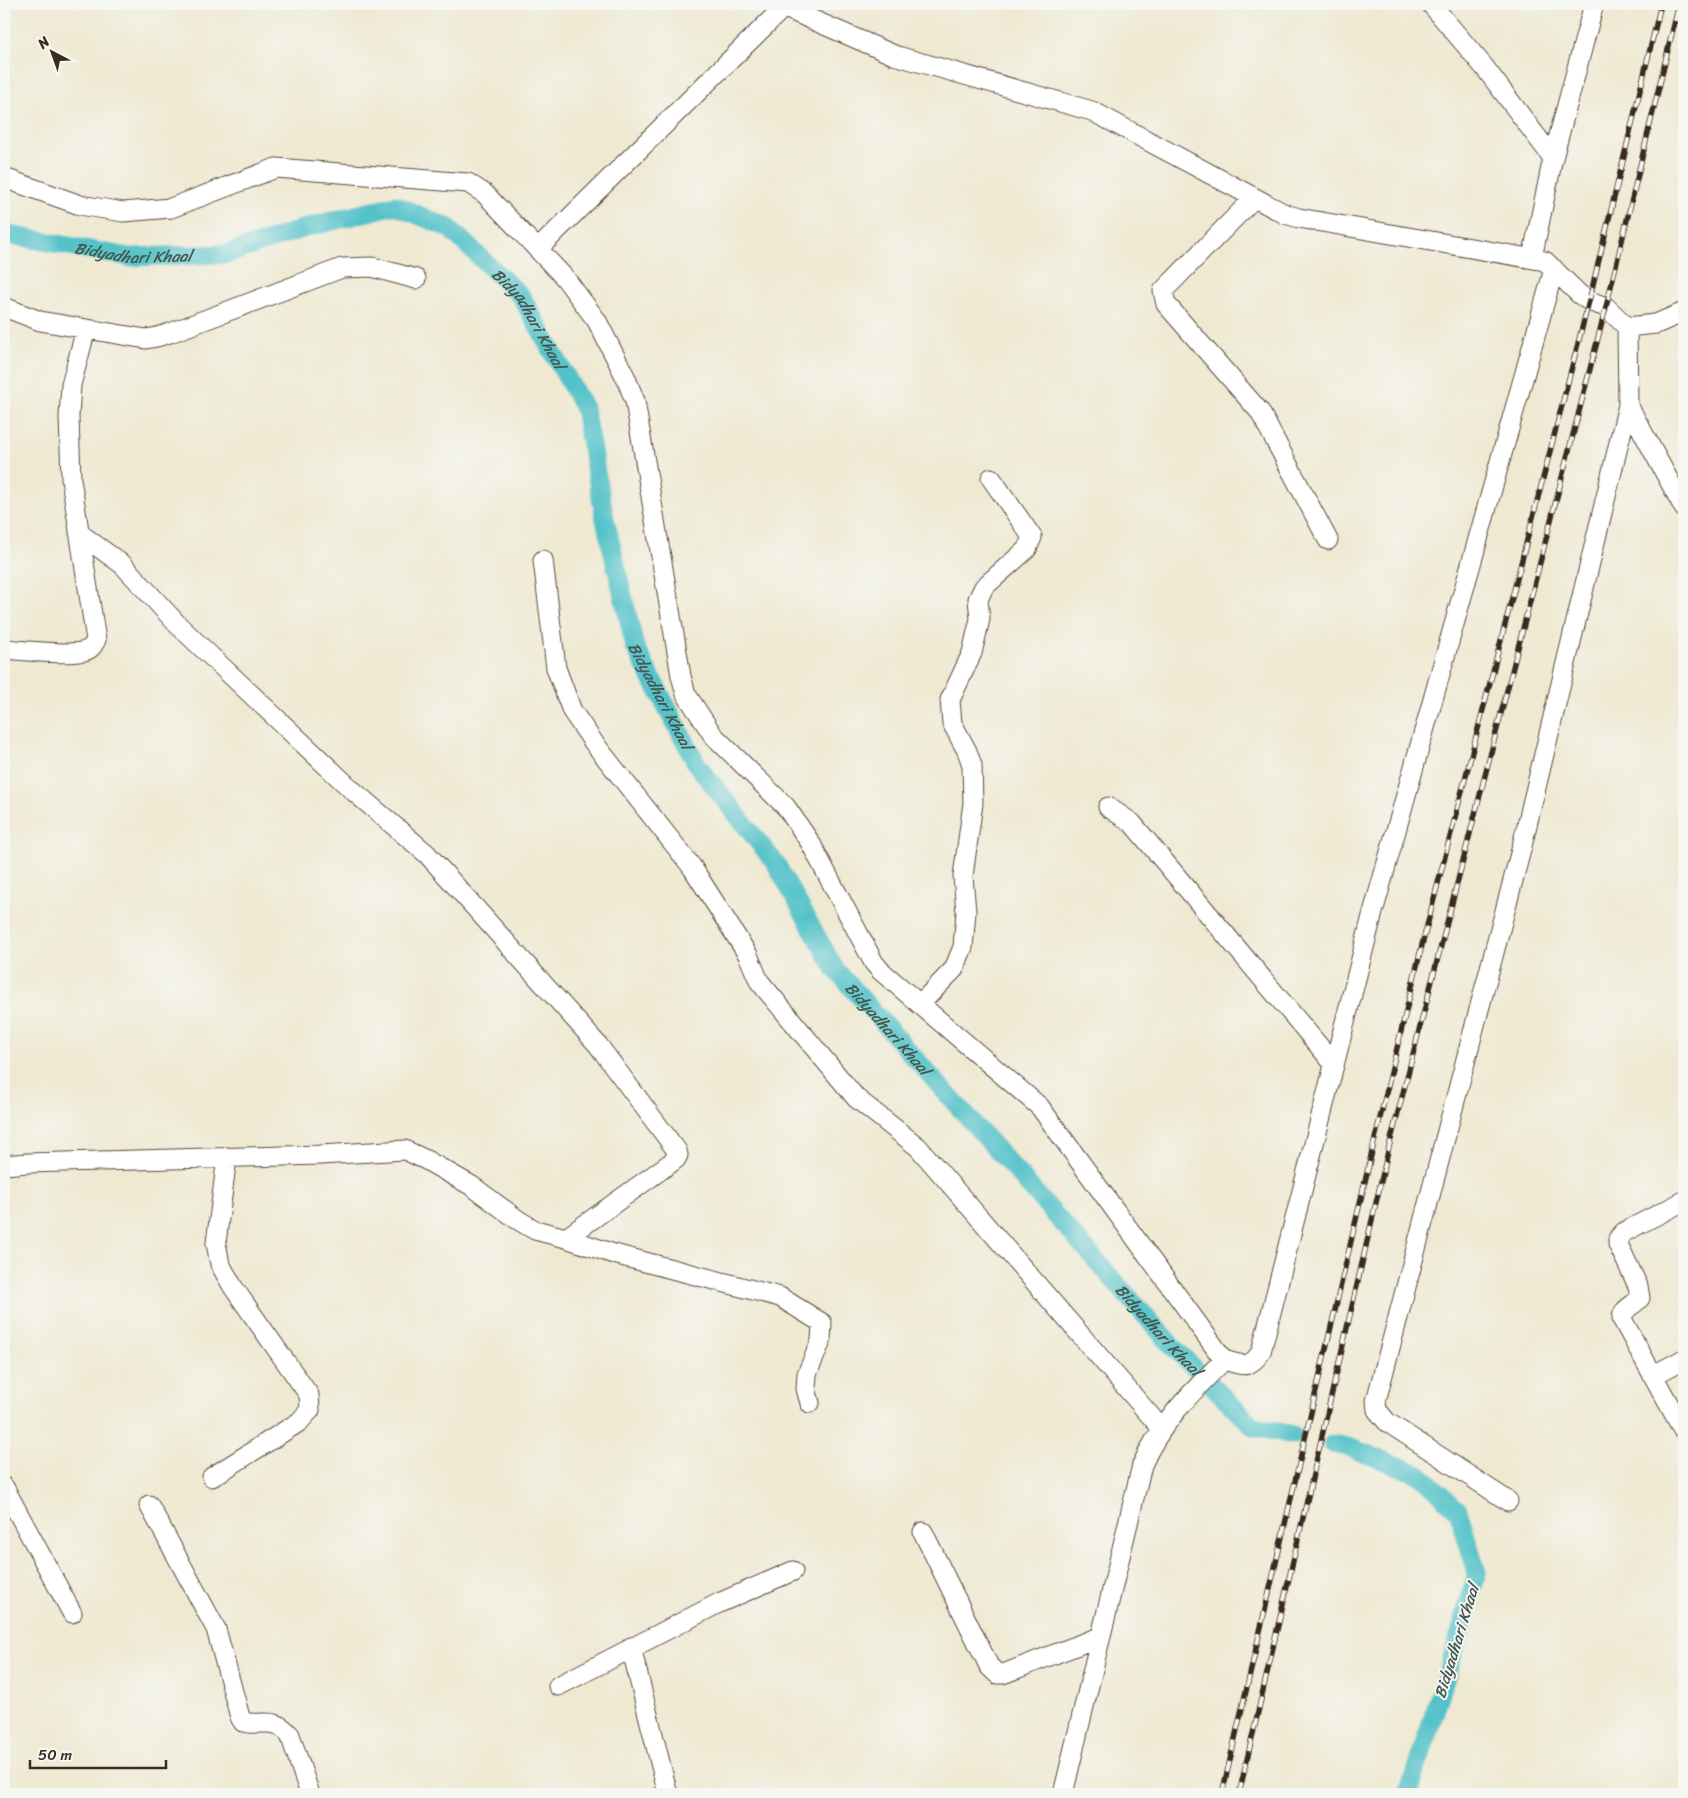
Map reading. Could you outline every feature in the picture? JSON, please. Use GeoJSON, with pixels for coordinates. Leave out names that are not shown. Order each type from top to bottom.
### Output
{"type":"FeatureCollection","features":[{"type":"Feature","properties":{"kind":"street"},"geometry":{"type":"LineString","coordinates":[[1431,4],[1485,68],[1553,158]]}},
{"type":"Feature","properties":{"kind":"street"},"geometry":{"type":"LineString","coordinates":[[1532,258],[1553,158],[1594,4]]}},
{"type":"Feature","properties":{"kind":"street"},"geometry":{"type":"LineString","coordinates":[[538,249],[787,7],[894,55],[1092,111],[1285,214],[1545,261],[1579,294],[1606,307],[1626,327],[1628,405],[1521,850],[1376,1401],[1377,1410],[1387,1422],[1508,1501]]}},
{"type":"Feature","properties":{"kind":"street"},"geometry":{"type":"LineString","coordinates":[[4,178],[80,204],[122,212],[171,208],[276,168],[468,182],[485,194],[565,278],[597,321],[635,401],[681,676],[686,694],[713,734],[786,807],[810,842],[874,962],[881,971],[1040,1107],[1224,1360],[1244,1366],[1255,1362],[1261,1352],[1374,907],[1554,269]]}},
{"type":"Feature","properties":{"kind":"street"},"geometry":{"type":"LineString","coordinates":[[1254,198],[1163,291],[1166,304],[1260,412],[1328,540]]}},
{"type":"Feature","properties":{"kind":"street"},"geometry":{"type":"LineString","coordinates":[[4,307],[40,321],[146,339],[157,337],[342,268],[372,267],[416,279]]}},
{"type":"Feature","properties":{"kind":"street"},"geometry":{"type":"LineString","coordinates":[[1626,327],[1656,324],[1684,312]]}},
{"type":"Feature","properties":{"kind":"street"},"geometry":{"type":"LineString","coordinates":[[4,649],[84,652],[94,645],[96,640],[71,479],[69,417],[71,385],[86,329]]}},
{"type":"Feature","properties":{"kind":"street"},"geometry":{"type":"LineString","coordinates":[[1628,405],[1684,508]]}},
{"type":"Feature","properties":{"kind":"street"},"geometry":{"type":"LineString","coordinates":[[920,1004],[954,969],[964,947],[966,912],[963,876],[964,858],[971,828],[973,802],[972,765],[967,751],[952,723],[950,700],[972,653],[980,619],[978,599],[981,592],[984,587],[1027,548],[1032,537],[991,478]]}},
{"type":"Feature","properties":{"kind":"street"},"geometry":{"type":"LineString","coordinates":[[80,532],[122,565],[178,625],[351,789],[427,854],[598,1044],[677,1150],[676,1160],[566,1238]]}},
{"type":"Feature","properties":{"kind":"street"},"geometry":{"type":"LineString","coordinates":[[543,560],[556,668],[572,711],[594,743],[692,867],[748,955],[760,981],[856,1098],[918,1147],[1161,1428]]}},
{"type":"Feature","properties":{"kind":"street"},"geometry":{"type":"LineString","coordinates":[[1108,807],[1132,823],[1334,1064]]}},
{"type":"Feature","properties":{"kind":"street"},"geometry":{"type":"LineString","coordinates":[[4,1165],[28,1162],[228,1158],[405,1150],[472,1186],[518,1220],[535,1230],[614,1254],[780,1297],[822,1322],[821,1341],[807,1374],[806,1390],[810,1403]]}},
{"type":"Feature","properties":{"kind":"street"},"geometry":{"type":"LineString","coordinates":[[212,1477],[299,1422],[310,1410],[309,1395],[233,1287],[220,1264],[216,1243],[228,1158]]}},
{"type":"Feature","properties":{"kind":"street"},"geometry":{"type":"LineString","coordinates":[[1684,1201],[1624,1232],[1618,1239],[1620,1248],[1638,1286],[1640,1298],[1625,1310],[1622,1314],[1622,1319],[1684,1432]]}},
{"type":"Feature","properties":{"kind":"street"},"geometry":{"type":"LineString","coordinates":[[1654,1375],[1684,1358]]}},
{"type":"Feature","properties":{"kind":"street"},"geometry":{"type":"LineString","coordinates":[[1063,1794],[1099,1637],[1142,1465],[1151,1444],[1161,1428],[1224,1360]]}},
{"type":"Feature","properties":{"kind":"street"},"geometry":{"type":"LineString","coordinates":[[4,1487],[72,1614]]}},
{"type":"Feature","properties":{"kind":"street"},"geometry":{"type":"LineString","coordinates":[[149,1505],[216,1629],[240,1717],[243,1722],[250,1724],[273,1722],[286,1729],[290,1735],[310,1794]]}},
{"type":"Feature","properties":{"kind":"street"},"geometry":{"type":"LineString","coordinates":[[923,1532],[989,1666],[997,1674],[1003,1674],[1099,1637]]}},
{"type":"Feature","properties":{"kind":"street"},"geometry":{"type":"LineString","coordinates":[[558,1686],[719,1603],[793,1571]]}},
{"type":"Feature","properties":{"kind":"street"},"geometry":{"type":"LineString","coordinates":[[631,1647],[668,1794]]}},
{"type":"Feature","properties":{"kind":"waterway","name":"Bidyadhari Khaal"},"geometry":{"type":"LineString","coordinates":[[4,234],[129,257],[227,254],[305,228],[395,205],[449,228],[521,296],[584,408],[605,519],[635,647],[698,766],[776,864],[835,969],[1176,1350],[1254,1427],[1293,1435]]}},
{"type":"Feature","properties":{"kind":"waterway","name":"Bidyadhari Khaal"},"geometry":{"type":"LineString","coordinates":[[1333,1444],[1348,1447],[1419,1474],[1458,1510],[1477,1573],[1459,1637],[1408,1794]]}},
{"type":"Feature","properties":{"kind":"railway"},"geometry":{"type":"LineString","coordinates":[[1222,1794],[1422,945],[1589,301],[1661,4]]}},
{"type":"Feature","properties":{"kind":"railway"},"geometry":{"type":"LineString","coordinates":[[1239,1794],[1388,1151],[1606,307],[1679,4]]}}]}
